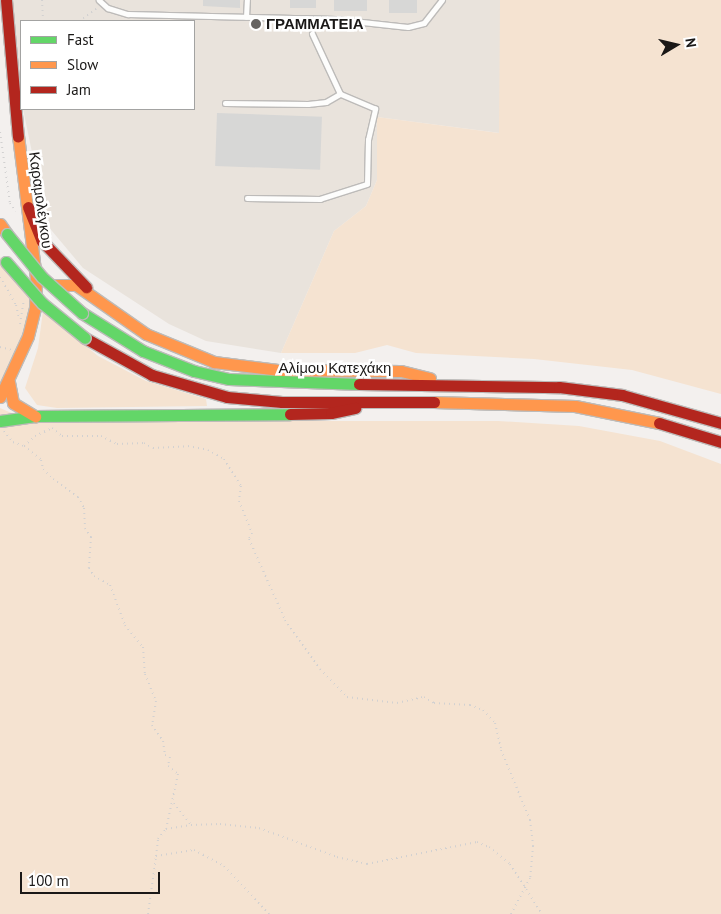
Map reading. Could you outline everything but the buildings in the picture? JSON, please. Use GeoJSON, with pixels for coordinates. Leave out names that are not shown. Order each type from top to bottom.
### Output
{"type":"FeatureCollection","features":[{"type":"Feature","properties":{"kind":"main road","name":"Καραμολέγκου"},"geometry":{"type":"LineString","coordinates":[[0,397],[9,382],[28,336],[36,299],[36,265],[20,157],[6,0]]}},
{"type":"Feature","properties":{"kind":"main road"},"geometry":{"type":"LineString","coordinates":[[28,207],[42,242],[96,297]]}},
{"type":"Feature","properties":{"kind":"main road","name":"Αλίμου Κατεχάκη"},"geometry":{"type":"LineString","coordinates":[[0,224],[42,277],[82,313],[143,351],[194,371],[229,379],[302,384],[519,384],[577,388],[677,408],[721,423]]}},
{"type":"Feature","properties":{"kind":"main road"},"geometry":{"type":"LineString","coordinates":[[3,258],[42,303],[85,338],[118,359],[152,375],[227,397],[282,402],[520,402],[575,406],[673,426],[721,442]]}},
{"type":"Feature","properties":{"kind":"main road"},"geometry":{"type":"LineString","coordinates":[[36,299],[55,285],[76,285],[96,297],[146,334],[214,362],[278,370],[402,371],[450,384]]}},
{"type":"Feature","properties":{"kind":"main road"},"geometry":{"type":"LineString","coordinates":[[9,382],[13,403],[35,416]]}},
{"type":"Feature","properties":{"kind":"main road"},"geometry":{"type":"LineString","coordinates":[[0,421],[35,416],[331,413],[395,402]]}},
{"type":"Feature","properties":{"kind":"lane"},"geometry":{"type":"LineString","coordinates":[[246,16],[247,0]]}},
{"type":"Feature","properties":{"kind":"lane"},"geometry":{"type":"LineString","coordinates":[[100,2],[128,14],[343,20],[408,28],[419,26],[431,17],[442,0]]}},
{"type":"Feature","properties":{"kind":"lane"},"geometry":{"type":"LineString","coordinates":[[247,198],[320,199],[367,184],[368,140],[375,109],[340,94],[312,34]]}},
{"type":"Feature","properties":{"kind":"lane"},"geometry":{"type":"LineString","coordinates":[[225,103],[308,104],[326,102],[340,94]]}},
{"type":"Feature","properties":{"kind":"path"},"geometry":{"type":"LineString","coordinates":[[42,0],[43,20]]}},
{"type":"Feature","properties":{"kind":"path"},"geometry":{"type":"LineString","coordinates":[[80,20],[89,16],[100,2]]}},
{"type":"Feature","properties":{"kind":"path"},"geometry":{"type":"LineString","coordinates":[[0,278],[16,305],[19,321]]}},
{"type":"Feature","properties":{"kind":"path"},"geometry":{"type":"LineString","coordinates":[[0,347],[14,351]]}},
{"type":"Feature","properties":{"kind":"path"},"geometry":{"type":"LineString","coordinates":[[0,428],[13,442],[24,446],[41,460],[43,469],[78,497],[84,508],[85,528],[91,537],[89,568],[94,576],[110,585],[131,637],[139,641],[142,647],[145,674],[156,701],[152,725],[163,742],[165,755],[170,757],[168,766],[178,774],[174,803],[166,818],[166,829],[158,839],[148,914]]}},
{"type":"Feature","properties":{"kind":"path"},"geometry":{"type":"LineString","coordinates":[[24,446],[35,436],[52,428],[62,436],[102,436],[117,444],[144,442],[153,448],[188,446],[208,450],[224,459],[241,486],[239,501],[252,533],[249,539],[285,620],[320,669],[347,698],[397,703],[424,697],[434,703],[470,705],[483,710],[495,723],[501,750],[530,820],[533,846],[530,878],[511,914]]}},
{"type":"Feature","properties":{"kind":"path"},"geometry":{"type":"LineString","coordinates":[[174,803],[191,825]]}},
{"type":"Feature","properties":{"kind":"path"},"geometry":{"type":"LineString","coordinates":[[166,829],[191,825],[220,824],[259,828],[337,857],[367,864],[477,842],[489,847],[510,864],[542,914]]}},
{"type":"Feature","properties":{"kind":"path"},"geometry":{"type":"LineString","coordinates":[[156,856],[194,850],[209,856],[224,866],[269,914]]}},
{"type":"Feature","properties":{"kind":"shaded area"},"geometry":{"type":"Polygon","coordinates":[[[13,0],[500,0],[500,133],[377,117],[377,180],[366,206],[334,231],[281,353],[206,341],[169,324],[83,268],[47,225],[23,110],[195,110],[195,20],[20,20],[20,76],[13,0]]]}},
{"type":"Feature","properties":{"kind":"shaded area"},"geometry":{"type":"Polygon","coordinates":[[[500,0],[721,0],[721,394],[632,370],[534,359],[416,353],[387,345],[355,353],[281,353],[334,231],[366,206],[377,180],[377,117],[499,133],[500,0]]]}},
{"type":"Feature","properties":{"kind":"shaded area"},"geometry":{"type":"Polygon","coordinates":[[[0,257],[33,299],[31,314],[0,393],[0,257]]]}},
{"type":"Feature","properties":{"kind":"shaded area"},"geometry":{"type":"Polygon","coordinates":[[[43,311],[98,356],[146,381],[206,399],[207,406],[57,408],[37,405],[25,388],[38,348],[43,311]]]}},
{"type":"Feature","properties":{"kind":"shaded area"},"geometry":{"type":"Polygon","coordinates":[[[0,408],[30,421],[498,421],[579,426],[660,441],[721,464],[721,914],[0,914],[0,408]]]}},
{"type":"Feature","properties":{"kind":"traffic: fast"},"geometry":{"type":"LineString","coordinates":[[7,234],[42,277],[82,313]]}},
{"type":"Feature","properties":{"kind":"traffic: fast"},"geometry":{"type":"LineString","coordinates":[[6,262],[42,303],[85,338]]}},
{"type":"Feature","properties":{"kind":"traffic: fast"},"geometry":{"type":"LineString","coordinates":[[82,313],[143,351],[194,371],[229,379],[359,384]]}},
{"type":"Feature","properties":{"kind":"traffic: fast"},"geometry":{"type":"LineString","coordinates":[[0,421],[35,416],[290,414]]}},
{"type":"Feature","properties":{"kind":"traffic: slow"},"geometry":{"type":"LineString","coordinates":[[0,397],[28,336],[35,308],[36,278],[18,136]]}},
{"type":"Feature","properties":{"kind":"traffic: slow"},"geometry":{"type":"LineString","coordinates":[[0,224],[7,234]]}},
{"type":"Feature","properties":{"kind":"traffic: slow"},"geometry":{"type":"LineString","coordinates":[[55,285],[76,285],[146,334],[214,362],[278,370],[401,371],[430,378]]}},
{"type":"Feature","properties":{"kind":"traffic: slow"},"geometry":{"type":"LineString","coordinates":[[9,382],[13,403],[35,416]]}},
{"type":"Feature","properties":{"kind":"traffic: slow"},"geometry":{"type":"LineString","coordinates":[[434,402],[575,406],[659,423]]}},
{"type":"Feature","properties":{"kind":"traffic: jam"},"geometry":{"type":"LineString","coordinates":[[6,0],[18,136]]}},
{"type":"Feature","properties":{"kind":"traffic: jam"},"geometry":{"type":"LineString","coordinates":[[28,207],[42,241],[86,287]]}},
{"type":"Feature","properties":{"kind":"traffic: jam"},"geometry":{"type":"LineString","coordinates":[[85,338],[152,375],[227,397],[282,402],[434,402]]}},
{"type":"Feature","properties":{"kind":"traffic: jam"},"geometry":{"type":"LineString","coordinates":[[359,384],[559,387],[622,395],[721,423]]}},
{"type":"Feature","properties":{"kind":"traffic: jam"},"geometry":{"type":"LineString","coordinates":[[290,414],[331,413],[355,408]]}},
{"type":"Feature","properties":{"kind":"traffic: jam"},"geometry":{"type":"LineString","coordinates":[[659,423],[721,442]]}},
{"type":"Feature","properties":{"kind":"place","name":"ΓΡΑΜΜΑΤΕΙΑ"},"geometry":{"type":"Point","coordinates":[256,24]}}]}
